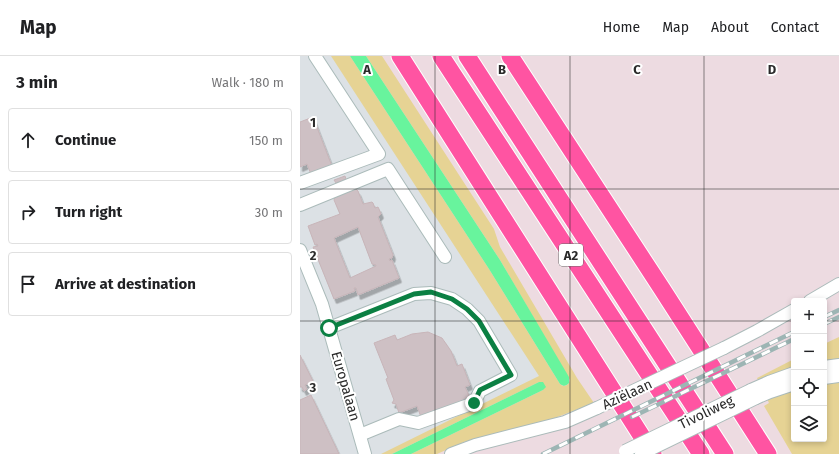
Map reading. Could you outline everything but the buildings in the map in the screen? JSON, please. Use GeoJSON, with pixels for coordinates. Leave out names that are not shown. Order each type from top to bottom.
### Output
{"type":"FeatureCollection","features":[{"type":"Feature","properties":{"kind":"highway"},"geometry":{"type":"LineString","coordinates":[[400,56],[653,454]]}},
{"type":"Feature","properties":{"kind":"highway","name":"A2"},"geometry":{"type":"LineString","coordinates":[[441,56],[701,454]]}},
{"type":"Feature","properties":{"kind":"highway","name":"A2"},"geometry":{"type":"LineString","coordinates":[[467,56],[725,454]]}},
{"type":"Feature","properties":{"kind":"highway"},"geometry":{"type":"LineString","coordinates":[[510,56],[768,454]]}},
{"type":"Feature","properties":{"kind":"street"},"geometry":{"type":"LineString","coordinates":[[300,184],[379,154],[315,56]]}},
{"type":"Feature","properties":{"kind":"street"},"geometry":{"type":"LineString","coordinates":[[300,205],[388,169],[445,257]]}},
{"type":"Feature","properties":{"kind":"street","name":"Europalaan"},"geometry":{"type":"LineString","coordinates":[[300,253],[322,304],[365,454]]}},
{"type":"Feature","properties":{"kind":"street"},"geometry":{"type":"LineString","coordinates":[[815,298],[839,284]]}},
{"type":"Feature","properties":{"kind":"street"},"geometry":{"type":"LineString","coordinates":[[329,328],[414,294],[431,292],[452,299],[467,309],[479,321],[511,375],[480,390],[474,403],[418,424],[399,419],[360,435]]}},
{"type":"Feature","properties":{"kind":"street","name":"Aziëlaan"},"geometry":{"type":"LineString","coordinates":[[451,454],[475,445],[565,422],[724,348],[791,312]]}},
{"type":"Feature","properties":{"kind":"street"},"geometry":{"type":"LineString","coordinates":[[827,367],[839,365]]}},
{"type":"Feature","properties":{"kind":"street","name":"Tivoliweg"},"geometry":{"type":"LineString","coordinates":[[641,454],[754,394],[769,382],[791,374]]}},
{"type":"Feature","properties":{"kind":"street"},"geometry":{"type":"LineString","coordinates":[[827,378],[839,376]]}},
{"type":"Feature","properties":{"kind":"street","name":"Tivoliweg"},"geometry":{"type":"LineString","coordinates":[[622,452],[754,394],[770,392],[791,385]]}},
{"type":"Feature","properties":{"kind":"shaded area"},"geometry":{"type":"Polygon","coordinates":[[[300,56],[333,56],[540,376],[383,454],[300,454],[300,56]]]}},
{"type":"Feature","properties":{"kind":"shaded area"},"geometry":{"type":"Polygon","coordinates":[[[331,56],[350,56],[489,269],[560,384],[563,386],[566,385],[570,380],[500,260],[366,56],[382,56],[494,229],[500,247],[577,378],[594,403],[552,419],[464,442],[437,454],[411,454],[543,390],[539,382],[392,454],[381,454],[539,376],[331,56]]]}},
{"type":"Feature","properties":{"kind":"shaded area"},"geometry":{"type":"Polygon","coordinates":[[[350,56],[366,56],[500,260],[569,377],[569,383],[567,385],[564,386],[560,384],[489,269],[350,56]]]}},
{"type":"Feature","properties":{"kind":"shaded area"},"geometry":{"type":"Polygon","coordinates":[[[839,337],[839,454],[792,454],[764,406],[769,403],[757,378],[791,361],[791,442],[827,442],[827,343],[839,337]]]}},
{"type":"Feature","properties":{"kind":"shaded area"},"geometry":{"type":"Polygon","coordinates":[[[539,382],[543,382],[546,387],[543,390],[411,454],[392,454],[539,382]]]}},
{"type":"Feature","properties":{"kind":"railway"},"geometry":{"type":"LineString","coordinates":[[827,316],[839,310]]}},
{"type":"Feature","properties":{"kind":"railway"},"geometry":{"type":"LineString","coordinates":[[827,323],[839,317]]}},
{"type":"Feature","properties":{"kind":"railway"},"geometry":{"type":"LineString","coordinates":[[543,454],[791,333]]}},
{"type":"Feature","properties":{"kind":"railway"},"geometry":{"type":"LineString","coordinates":[[632,417],[791,340]]}},
{"type":"Feature","properties":{"kind":"route"},"geometry":{"type":"LineString","coordinates":[[329,328],[414,294],[431,292],[452,299],[467,309],[479,321],[511,375],[480,390],[474,403]]}}]}
